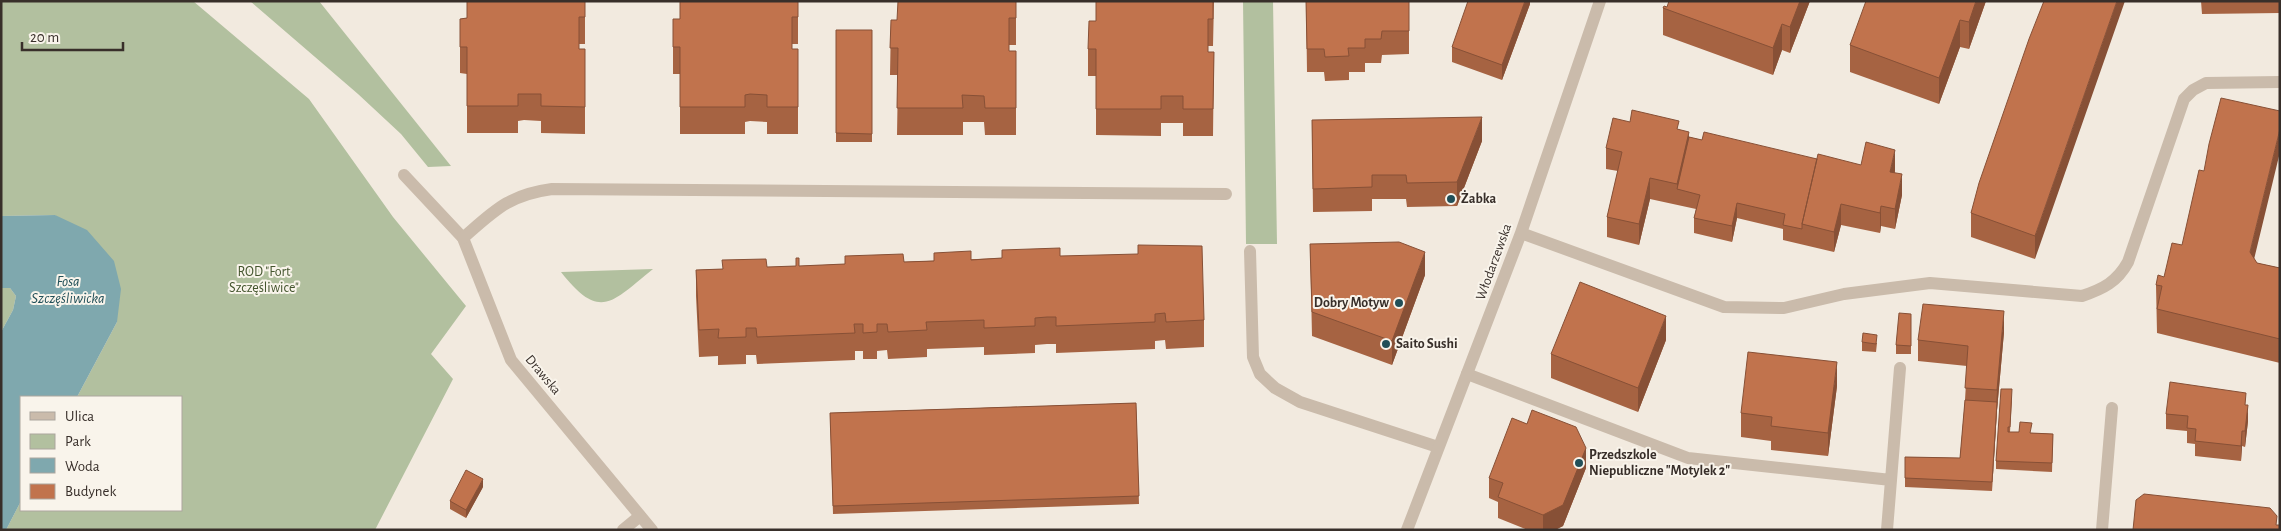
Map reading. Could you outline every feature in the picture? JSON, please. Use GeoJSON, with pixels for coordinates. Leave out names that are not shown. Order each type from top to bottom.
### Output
{"type":"FeatureCollection","features":[{"type":"Feature","properties":{"kind":"street","name":"Włodarzewska"},"geometry":{"type":"LineString","coordinates":[[1407,530],[1521,233],[1600,1]]}},
{"type":"Feature","properties":{"kind":"street"},"geometry":{"type":"LineString","coordinates":[[1521,233],[1724,307],[1784,308],[1844,294],[1930,283],[2082,296],[2104,289],[2122,274],[2128,262],[2184,99],[2193,90],[2206,83],[2280,82]]}},
{"type":"Feature","properties":{"kind":"street","name":"Drawska"},"geometry":{"type":"LineString","coordinates":[[404,176],[462,238],[511,360],[652,530]]}},
{"type":"Feature","properties":{"kind":"street"},"geometry":{"type":"LineString","coordinates":[[462,238],[503,204],[517,196],[552,189],[1226,194]]}},
{"type":"Feature","properties":{"kind":"street"},"geometry":{"type":"LineString","coordinates":[[1250,251],[1253,357],[1260,374],[1276,388],[1300,402],[1438,447]]}},
{"type":"Feature","properties":{"kind":"street"},"geometry":{"type":"LineString","coordinates":[[1886,530],[1900,368]]}},
{"type":"Feature","properties":{"kind":"street"},"geometry":{"type":"LineString","coordinates":[[1467,374],[1688,458],[1891,480]]}},
{"type":"Feature","properties":{"kind":"street"},"geometry":{"type":"LineString","coordinates":[[2102,530],[2112,408]]}},
{"type":"Feature","properties":{"kind":"street"},"geometry":{"type":"LineString","coordinates":[[623,530],[640,516]]}},
{"type":"Feature","properties":{"kind":"green space","name":"ROD \"Fort Szczęśliwice\""},"geometry":{"type":"Polygon","coordinates":[[[1,1],[193,1],[309,99],[393,217],[466,306],[431,354],[453,379],[375,530],[6,530],[20,503],[20,511],[182,511],[182,396],[78,396],[117,322],[55,215],[1,216],[1,1]]]}},
{"type":"Feature","properties":{"kind":"green space"},"geometry":{"type":"Polygon","coordinates":[[[250,1],[319,1],[451,166],[428,167],[401,134],[358,94],[250,1]]]}},
{"type":"Feature","properties":{"kind":"green space"},"geometry":{"type":"Polygon","coordinates":[[[1243,1],[1273,1],[1277,244],[1246,244],[1243,1]]]}},
{"type":"Feature","properties":{"kind":"green space"},"geometry":{"type":"Polygon","coordinates":[[[653,269],[616,298],[606,302],[596,302],[586,297],[574,288],[561,272],[653,269]]]}},
{"type":"Feature","properties":{"kind":"green space"},"geometry":{"type":"Polygon","coordinates":[[[1,288],[10,288],[16,296],[13,310],[1,332],[1,288]]]}},
{"type":"Feature","properties":{"kind":"water","name":"Fosa Szczęśliwicka"},"geometry":{"type":"Polygon","coordinates":[[[55,215],[87,230],[114,261],[121,289],[117,322],[78,396],[20,396],[20,503],[6,530],[1,530],[1,332],[13,310],[16,296],[10,288],[1,288],[1,216],[55,215]]]}},
{"type":"Feature","properties":{"kind":"building"},"geometry":{"type":"Polygon","coordinates":[[[467,1],[585,1],[585,17],[579,17],[579,49],[585,49],[585,107],[541,106],[541,94],[518,94],[518,106],[467,106],[467,47],[460,47],[460,19],[467,18],[467,1]]]}},
{"type":"Feature","properties":{"kind":"building"},"geometry":{"type":"Polygon","coordinates":[[[680,1],[798,1],[798,17],[792,17],[792,49],[798,49],[798,107],[767,107],[767,95],[750,94],[745,95],[745,107],[680,107],[680,47],[673,47],[673,19],[680,19],[680,1]]]}},
{"type":"Feature","properties":{"kind":"building"},"geometry":{"type":"Polygon","coordinates":[[[898,1],[1016,1],[1016,18],[1009,18],[1009,51],[1016,51],[1016,108],[985,108],[984,96],[962,95],[963,108],[897,108],[898,48],[890,48],[891,20],[897,20],[898,1]]]}},
{"type":"Feature","properties":{"kind":"building"},"geometry":{"type":"Polygon","coordinates":[[[1096,1],[1213,1],[1213,19],[1208,19],[1208,52],[1214,52],[1213,109],[1183,109],[1183,96],[1161,96],[1161,109],[1096,109],[1096,49],[1088,49],[1089,21],[1096,21],[1096,1]]]}},
{"type":"Feature","properties":{"kind":"building"},"geometry":{"type":"Polygon","coordinates":[[[1306,1],[1409,1],[1409,31],[1382,31],[1381,39],[1365,39],[1365,48],[1348,48],[1349,56],[1325,57],[1324,49],[1307,49],[1306,1]]]}},
{"type":"Feature","properties":{"kind":"building"},"geometry":{"type":"Polygon","coordinates":[[[1468,1],[1525,1],[1502,65],[1452,47],[1468,1]]]}},
{"type":"Feature","properties":{"kind":"building"},"geometry":{"type":"Polygon","coordinates":[[[1669,1],[1800,1],[1790,27],[1782,24],[1773,48],[1663,8],[1664,6],[1667,7],[1669,1]]]}},
{"type":"Feature","properties":{"kind":"building"},"geometry":{"type":"Polygon","coordinates":[[[1866,1],[1976,1],[1969,22],[1960,20],[1939,78],[1850,45],[1866,1]]]}},
{"type":"Feature","properties":{"kind":"building"},"geometry":{"type":"Polygon","coordinates":[[[2044,1],[2117,1],[2035,236],[1971,213],[1979,183],[2044,1]]]}},
{"type":"Feature","properties":{"kind":"building"},"geometry":{"type":"Polygon","coordinates":[[[836,30],[872,30],[872,134],[836,133],[836,30]]]}},
{"type":"Feature","properties":{"kind":"building"},"geometry":{"type":"Polygon","coordinates":[[[2221,98],[2280,111],[2280,129],[2250,252],[2257,263],[2280,268],[2280,339],[2157,309],[2162,286],[2156,285],[2158,275],[2164,277],[2172,243],[2182,245],[2199,170],[2204,171],[2221,98]]]}},
{"type":"Feature","properties":{"kind":"building"},"geometry":{"type":"Polygon","coordinates":[[[1632,110],[1679,121],[1677,129],[1689,132],[1677,184],[1650,178],[1639,224],[1607,217],[1622,152],[1606,148],[1613,118],[1630,122],[1632,110]]]}},
{"type":"Feature","properties":{"kind":"building"},"geometry":{"type":"Polygon","coordinates":[[[1482,117],[1457,182],[1407,183],[1406,175],[1372,175],[1372,187],[1313,189],[1312,120],[1482,117]]]}},
{"type":"Feature","properties":{"kind":"building"},"geometry":{"type":"Polygon","coordinates":[[[1704,132],[1817,159],[1802,229],[1783,225],[1785,214],[1737,203],[1732,226],[1694,218],[1700,195],[1677,189],[1689,137],[1702,140],[1704,132]]]}},
{"type":"Feature","properties":{"kind":"building"},"geometry":{"type":"Polygon","coordinates":[[[1866,142],[1895,150],[1890,172],[1902,174],[1895,209],[1881,206],[1880,213],[1841,204],[1834,232],[1802,224],[1818,154],[1861,165],[1866,142]]]}},
{"type":"Feature","properties":{"kind":"building"},"geometry":{"type":"Polygon","coordinates":[[[1399,242],[1425,252],[1392,341],[1312,312],[1310,244],[1399,242]]]}},
{"type":"Feature","properties":{"kind":"building"},"geometry":{"type":"Polygon","coordinates":[[[1138,245],[1202,246],[1204,320],[1166,322],[1165,313],[1155,314],[1155,322],[1056,326],[1056,317],[1047,317],[1035,318],[1035,326],[984,328],[984,320],[926,322],[927,330],[888,332],[887,324],[877,324],[877,332],[863,333],[863,324],[854,324],[855,333],[757,337],[756,328],[746,328],[746,337],[718,338],[719,329],[699,330],[696,270],[723,269],[722,260],[766,259],[767,267],[796,266],[796,258],[799,258],[799,266],[845,264],[845,256],[903,254],[904,262],[934,261],[934,253],[971,251],[971,260],[1002,258],[1002,250],[1060,248],[1060,256],[1138,254],[1138,245]]]}},
{"type":"Feature","properties":{"kind":"building"},"geometry":{"type":"Polygon","coordinates":[[[1580,282],[1666,316],[1638,388],[1551,354],[1580,282]]]}},
{"type":"Feature","properties":{"kind":"building"},"geometry":{"type":"Polygon","coordinates":[[[1923,304],[2004,311],[1997,390],[1965,388],[1968,346],[1918,340],[1923,304]]]}},
{"type":"Feature","properties":{"kind":"building"},"geometry":{"type":"Polygon","coordinates":[[[1899,313],[1911,314],[1911,346],[1896,345],[1899,313]]]}},
{"type":"Feature","properties":{"kind":"building"},"geometry":{"type":"Polygon","coordinates":[[[1863,333],[1877,335],[1876,344],[1862,342],[1863,333]]]}},
{"type":"Feature","properties":{"kind":"building"},"geometry":{"type":"Polygon","coordinates":[[[1748,352],[1837,362],[1828,433],[1771,426],[1772,417],[1741,413],[1748,352]]]}},
{"type":"Feature","properties":{"kind":"building"},"geometry":{"type":"Polygon","coordinates":[[[2170,382],[2246,393],[2245,405],[2248,405],[2245,431],[2242,431],[2241,446],[2195,441],[2196,429],[2187,428],[2188,416],[2166,414],[2170,382]]]}},
{"type":"Feature","properties":{"kind":"building"},"geometry":{"type":"Polygon","coordinates":[[[2001,389],[2012,389],[2010,427],[2008,427],[2008,432],[2019,432],[2020,422],[2032,423],[2030,433],[2053,434],[2052,463],[1996,461],[2001,389]]]}},
{"type":"Feature","properties":{"kind":"building"},"geometry":{"type":"Polygon","coordinates":[[[1965,400],[1997,402],[1992,482],[1905,478],[1905,457],[1960,458],[1965,400]]]}},
{"type":"Feature","properties":{"kind":"building"},"geometry":{"type":"Polygon","coordinates":[[[1136,403],[1139,496],[833,506],[830,413],[1136,403]]]}},
{"type":"Feature","properties":{"kind":"building"},"geometry":{"type":"Polygon","coordinates":[[[1532,410],[1576,427],[1586,448],[1563,505],[1543,515],[1498,497],[1503,483],[1489,478],[1512,418],[1527,424],[1532,410]]]}},
{"type":"Feature","properties":{"kind":"building"},"geometry":{"type":"Polygon","coordinates":[[[466,470],[483,479],[466,510],[450,501],[466,470]]]}},
{"type":"Feature","properties":{"kind":"building"},"geometry":{"type":"Polygon","coordinates":[[[2144,494],[2270,508],[2277,516],[2276,525],[2280,525],[2280,530],[2133,530],[2136,500],[2144,494]]]}},
{"type":"Feature","properties":{"kind":"place","name":"Żabka"},"geometry":{"type":"Point","coordinates":[1451,199]}},
{"type":"Feature","properties":{"kind":"place","name":"Dobry Motyw"},"geometry":{"type":"Point","coordinates":[1399,303]}},
{"type":"Feature","properties":{"kind":"place","name":"Saito Sushi"},"geometry":{"type":"Point","coordinates":[1386,344]}},
{"type":"Feature","properties":{"kind":"place","name":"Przedszkole Niepubliczne \"Motylek 2\""},"geometry":{"type":"Point","coordinates":[1579,463]}}]}
